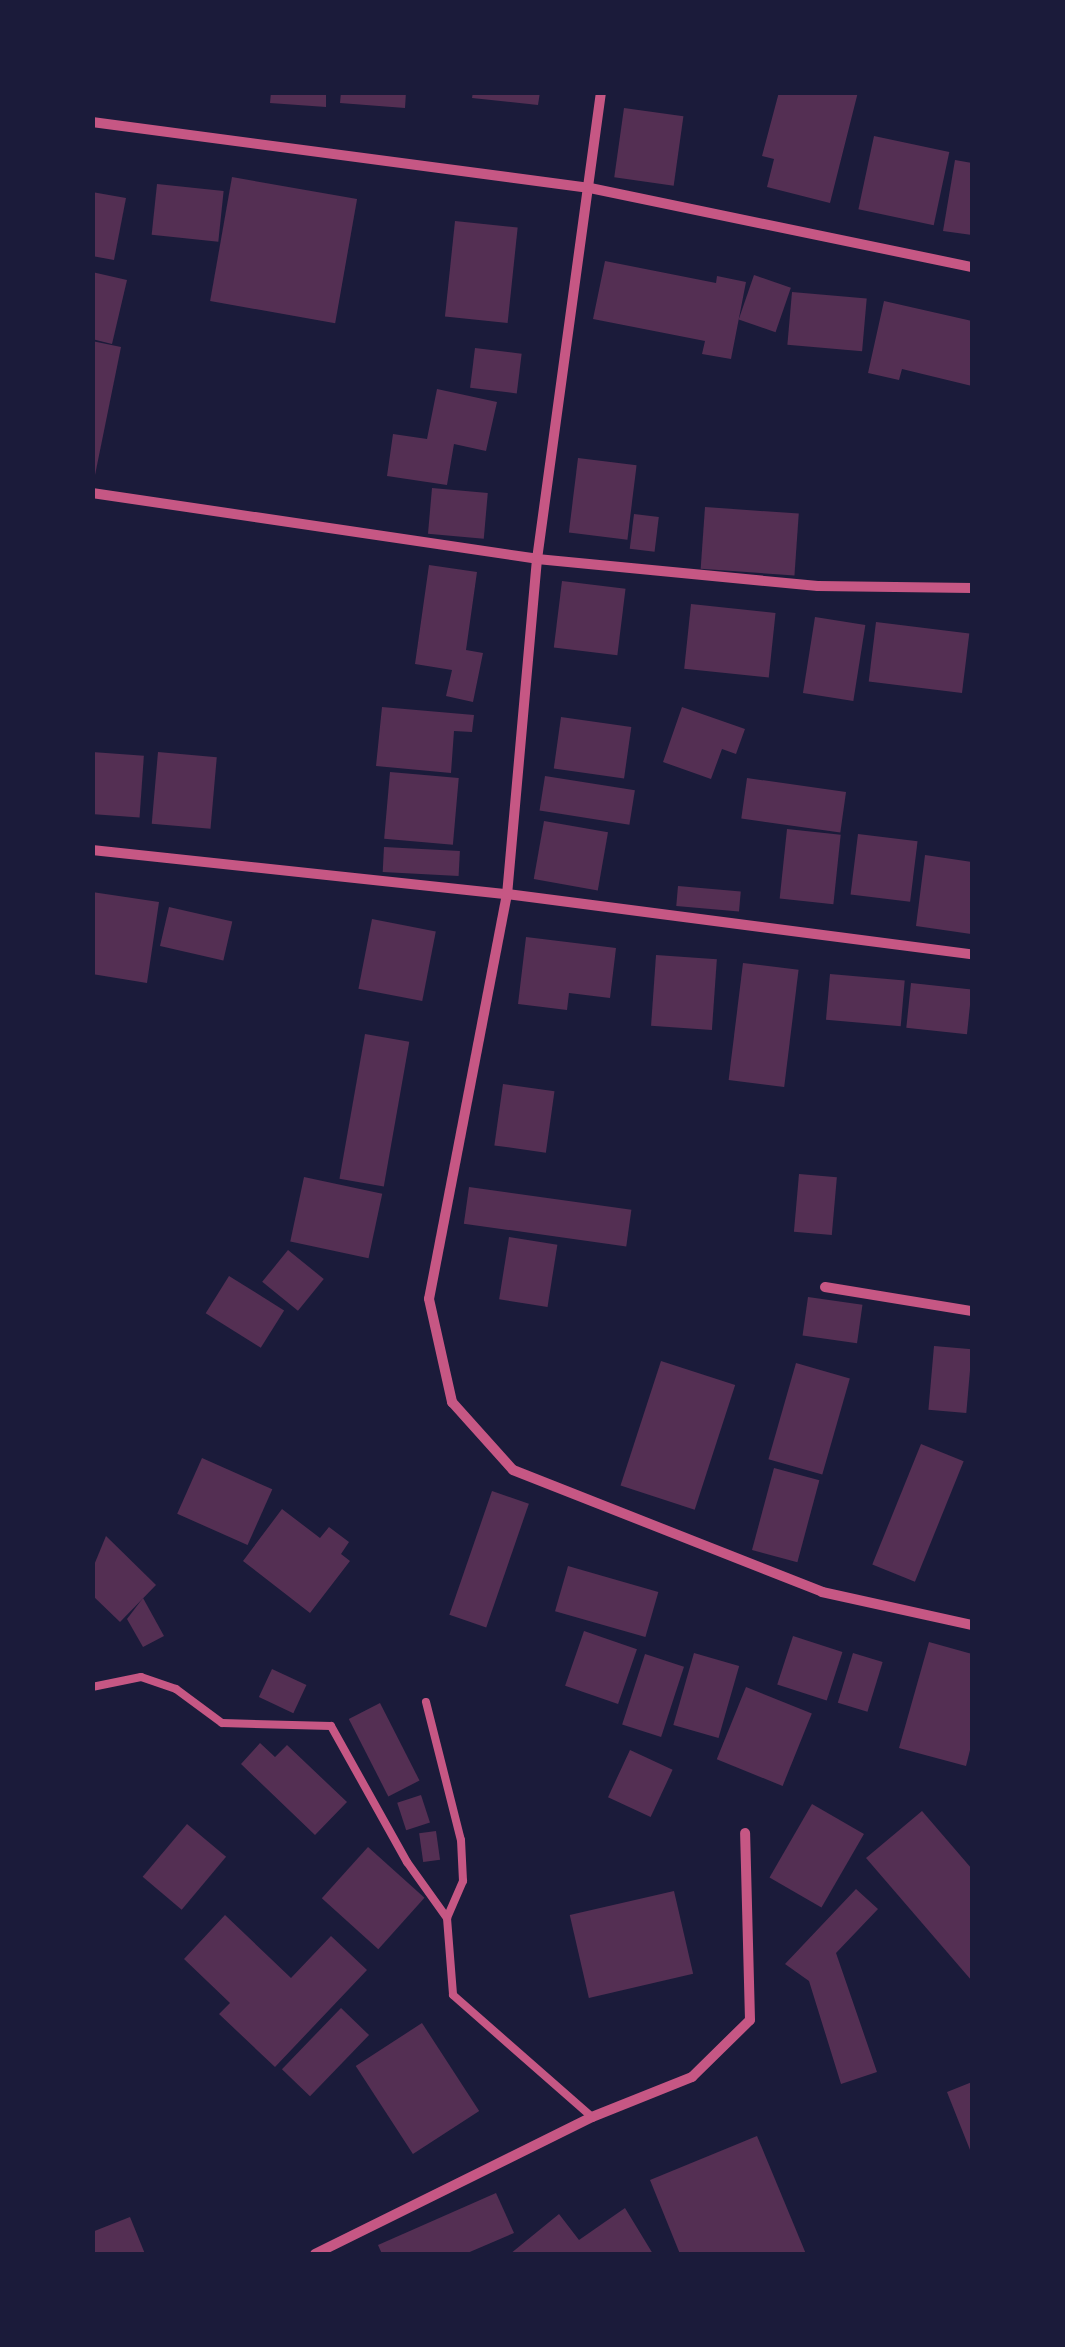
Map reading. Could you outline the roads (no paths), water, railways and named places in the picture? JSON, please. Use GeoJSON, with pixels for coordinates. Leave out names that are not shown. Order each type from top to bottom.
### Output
{"type":"FeatureCollection","features":[{"type":"Feature","properties":{"kind":"street"},"geometry":{"type":"LineString","coordinates":[[601,92],[538,559],[507,894],[429,1299],[452,1402],[513,1470],[822,1592],[972,1624]]}},
{"type":"Feature","properties":{"kind":"street"},"geometry":{"type":"LineString","coordinates":[[92,122],[590,188],[972,267]]}},
{"type":"Feature","properties":{"kind":"street"},"geometry":{"type":"LineString","coordinates":[[92,493],[538,559],[818,586],[972,588]]}},
{"type":"Feature","properties":{"kind":"street"},"geometry":{"type":"LineString","coordinates":[[92,850],[507,894],[972,954]]}},
{"type":"Feature","properties":{"kind":"street"},"geometry":{"type":"LineString","coordinates":[[825,1286],[972,1310]]}},
{"type":"Feature","properties":{"kind":"street"},"geometry":{"type":"LineString","coordinates":[[315,2254],[592,2117],[692,2077],[750,2020],[746,1833]]}},
{"type":"Feature","properties":{"kind":"lane"},"geometry":{"type":"LineString","coordinates":[[92,1687],[141,1677],[176,1689],[222,1723],[331,1726],[408,1862],[447,1918]]}},
{"type":"Feature","properties":{"kind":"lane"},"geometry":{"type":"LineString","coordinates":[[426,1702],[461,1840],[463,1881],[447,1918],[452,1995],[592,2117]]}}]}
